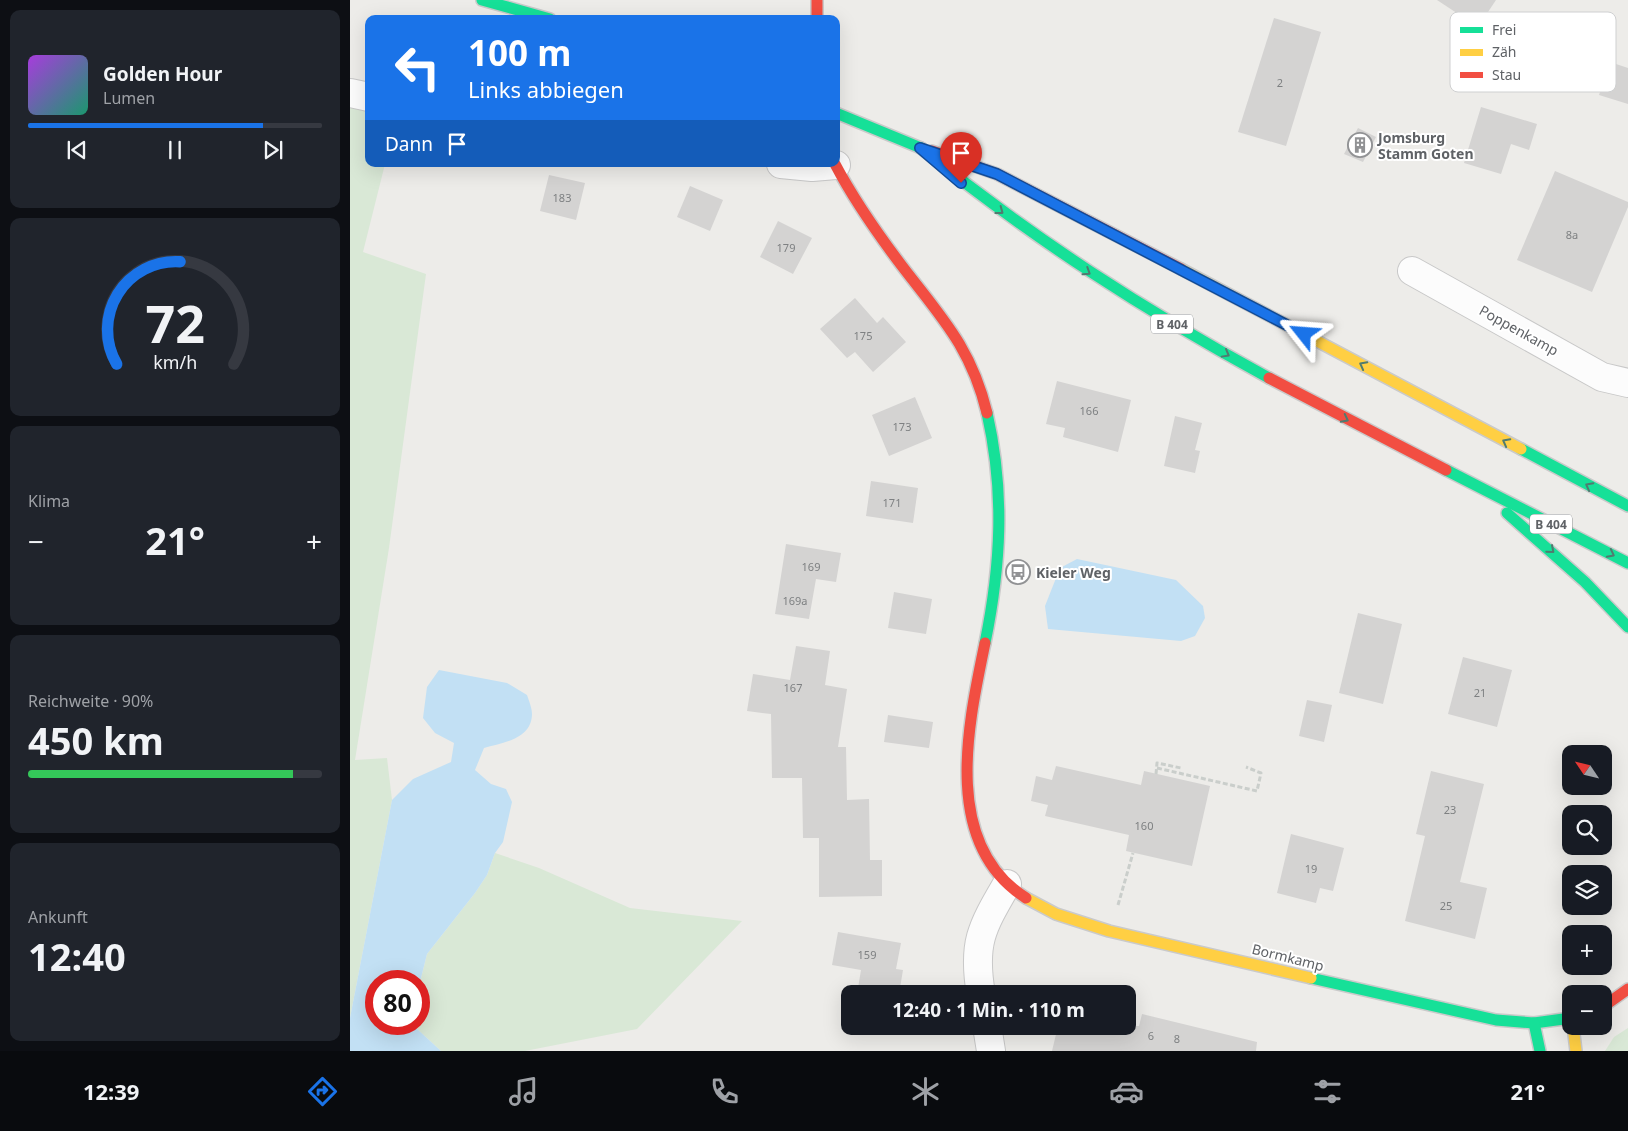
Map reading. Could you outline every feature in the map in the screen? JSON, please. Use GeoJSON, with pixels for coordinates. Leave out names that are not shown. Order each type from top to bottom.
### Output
{"type":"FeatureCollection","features":[{"type":"Feature","properties":{"kind":"main road"},"geometry":{"type":"LineString","coordinates":[[482,0],[536,15]]}},
{"type":"Feature","properties":{"kind":"main road"},"geometry":{"type":"LineString","coordinates":[[817,0],[817,15]]}},
{"type":"Feature","properties":{"kind":"main road","name":"B 404"},"geometry":{"type":"LineString","coordinates":[[840,114],[920,148],[997,174],[1286,324],[1628,506]]}},
{"type":"Feature","properties":{"kind":"main road","name":"B 404"},"geometry":{"type":"LineString","coordinates":[[920,148],[961,183],[1046,245],[1120,293],[1302,397],[1628,563]]}},
{"type":"Feature","properties":{"kind":"main road"},"geometry":{"type":"LineString","coordinates":[[838,167],[866,218],[959,340],[983,400],[990,431],[997,496],[998,564],[993,608],[974,702],[967,756],[966,795],[972,824],[986,858],[1007,884]]}},
{"type":"Feature","properties":{"kind":"main road"},"geometry":{"type":"LineString","coordinates":[[1474,484],[1579,575],[1609,603],[1628,626]]}},
{"type":"Feature","properties":{"kind":"main road","name":"Bormkamp"},"geometry":{"type":"LineString","coordinates":[[1007,884],[1040,906],[1075,921],[1109,931],[1449,1011],[1496,1020],[1534,1023],[1562,1019]]}},
{"type":"Feature","properties":{"kind":"main road"},"geometry":{"type":"LineString","coordinates":[[1612,1000],[1628,989]]}},
{"type":"Feature","properties":{"kind":"main road"},"geometry":{"type":"LineString","coordinates":[[1534,1023],[1540,1051]]}},
{"type":"Feature","properties":{"kind":"main road"},"geometry":{"type":"LineString","coordinates":[[1574,1035],[1576,1051]]}},
{"type":"Feature","properties":{"kind":"street"},"geometry":{"type":"LineString","coordinates":[[350,93],[365,96]]}},
{"type":"Feature","properties":{"kind":"street","name":"Poppenkamp"},"geometry":{"type":"LineString","coordinates":[[1412,271],[1602,376],[1628,383]]}},
{"type":"Feature","properties":{"kind":"street"},"geometry":{"type":"LineString","coordinates":[[979,985],[977,974],[981,932],[1007,884]]}},
{"type":"Feature","properties":{"kind":"street"},"geometry":{"type":"LineString","coordinates":[[988,1035],[991,1051]]}},
{"type":"Feature","properties":{"kind":"path"},"geometry":{"type":"LineString","coordinates":[[1156,774],[1157,763],[1181,768]]}},
{"type":"Feature","properties":{"kind":"path"},"geometry":{"type":"LineString","coordinates":[[1157,768],[1257,791],[1261,773],[1246,767]]}},
{"type":"Feature","properties":{"kind":"path"},"geometry":{"type":"LineString","coordinates":[[1109,931],[1133,853]]}},
{"type":"Feature","properties":{"kind":"green space"},"geometry":{"type":"Polygon","coordinates":[[[350,106],[365,108],[365,167],[384,167],[363,252],[426,274],[389,548],[355,760],[387,758],[392,800],[350,1018],[350,106]]]}},
{"type":"Feature","properties":{"kind":"green space"},"geometry":{"type":"Polygon","coordinates":[[[495,853],[539,868],[630,908],[742,921],[637,1029],[525,1051],[441,1051],[424,1035],[430,1035],[430,970],[423,970],[427,954],[487,875],[495,853]]]}},
{"type":"Feature","properties":{"kind":"green space"},"geometry":{"type":"Polygon","coordinates":[[[1628,1028],[1628,1051],[1605,1051],[1614,1037],[1628,1028]]]}},
{"type":"Feature","properties":{"kind":"water"},"geometry":{"type":"Polygon","coordinates":[[[1077,559],[1176,580],[1203,606],[1205,618],[1195,636],[1181,641],[1048,629],[1045,606],[1060,568],[1077,559]]]}},
{"type":"Feature","properties":{"kind":"water"},"geometry":{"type":"Polygon","coordinates":[[[439,670],[507,683],[527,695],[531,707],[531,722],[522,734],[515,738],[484,748],[475,770],[491,784],[506,789],[512,802],[503,842],[495,853],[487,875],[475,893],[427,954],[423,970],[365,970],[365,1035],[424,1035],[441,1051],[350,1051],[350,1018],[392,800],[413,779],[451,762],[454,743],[435,733],[423,718],[427,687],[439,670]]]}},
{"type":"Feature","properties":{"kind":"building"},"geometry":{"type":"Polygon","coordinates":[[[1437,0],[1496,0],[1488,12],[1455,12],[1437,0]]]}},
{"type":"Feature","properties":{"kind":"building"},"geometry":{"type":"Polygon","coordinates":[[[1274,18],[1321,32],[1286,146],[1238,132],[1274,18]]]}},
{"type":"Feature","properties":{"kind":"building"},"geometry":{"type":"Polygon","coordinates":[[[1616,64],[1628,68],[1628,104],[1599,95],[1600,92],[1616,92],[1616,64]]]}},
{"type":"Feature","properties":{"kind":"building"},"geometry":{"type":"Polygon","coordinates":[[[1481,107],[1537,124],[1529,150],[1511,144],[1501,174],[1464,163],[1481,107]]]}},
{"type":"Feature","properties":{"kind":"building","name":"Jomsburg Stamm Goten"},"geometry":{"type":"Polygon","coordinates":[[[1358,128],[1376,137],[1363,162],[1344,154],[1358,128]]]}},
{"type":"Feature","properties":{"kind":"building"},"geometry":{"type":"Polygon","coordinates":[[[1555,171],[1628,202],[1628,207],[1592,292],[1517,260],[1555,171]]]}},
{"type":"Feature","properties":{"kind":"building"},"geometry":{"type":"Polygon","coordinates":[[[549,175],[585,183],[576,220],[540,211],[549,175]]]}},
{"type":"Feature","properties":{"kind":"building"},"geometry":{"type":"Polygon","coordinates":[[[690,186],[723,200],[710,231],[677,217],[690,186]]]}},
{"type":"Feature","properties":{"kind":"building"},"geometry":{"type":"Polygon","coordinates":[[[778,221],[812,238],[793,274],[760,257],[778,221]]]}},
{"type":"Feature","properties":{"kind":"building"},"geometry":{"type":"Polygon","coordinates":[[[855,298],[877,323],[883,317],[906,342],[873,372],[855,352],[847,358],[820,329],[855,298]]]}},
{"type":"Feature","properties":{"kind":"building"},"geometry":{"type":"Polygon","coordinates":[[[1057,381],[1131,400],[1118,452],[1063,437],[1065,428],[1046,424],[1057,381]]]}},
{"type":"Feature","properties":{"kind":"building"},"geometry":{"type":"Polygon","coordinates":[[[915,397],[932,438],[889,456],[872,415],[915,397]]]}},
{"type":"Feature","properties":{"kind":"building"},"geometry":{"type":"Polygon","coordinates":[[[1175,416],[1202,423],[1195,450],[1200,451],[1195,473],[1164,466],[1175,416]]]}},
{"type":"Feature","properties":{"kind":"building"},"geometry":{"type":"Polygon","coordinates":[[[871,481],[918,488],[913,523],[866,516],[871,481]]]}},
{"type":"Feature","properties":{"kind":"building"},"geometry":{"type":"Polygon","coordinates":[[[786,544],[841,553],[836,582],[816,579],[809,619],[775,614],[786,544]]]}},
{"type":"Feature","properties":{"kind":"building"},"geometry":{"type":"Polygon","coordinates":[[[894,592],[932,599],[926,634],[888,628],[894,592]]]}},
{"type":"Feature","properties":{"kind":"building"},"geometry":{"type":"Polygon","coordinates":[[[1358,613],[1402,624],[1383,704],[1339,693],[1358,613]]]}},
{"type":"Feature","properties":{"kind":"building"},"geometry":{"type":"Polygon","coordinates":[[[796,646],[830,651],[825,685],[847,689],[838,747],[846,747],[847,800],[869,799],[870,860],[882,860],[882,896],[819,897],[819,838],[803,838],[802,778],[772,778],[771,714],[747,711],[753,674],[790,680],[796,646]]]}},
{"type":"Feature","properties":{"kind":"building"},"geometry":{"type":"Polygon","coordinates":[[[1463,657],[1512,670],[1497,727],[1448,714],[1463,657]]]}},
{"type":"Feature","properties":{"kind":"building"},"geometry":{"type":"Polygon","coordinates":[[[1307,700],[1332,705],[1324,742],[1299,736],[1307,700]]]}},
{"type":"Feature","properties":{"kind":"building"},"geometry":{"type":"Polygon","coordinates":[[[888,715],[933,722],[929,748],[884,742],[888,715]]]}},
{"type":"Feature","properties":{"kind":"building"},"geometry":{"type":"Polygon","coordinates":[[[1056,766],[1141,785],[1144,771],[1210,786],[1192,866],[1126,851],[1129,835],[1045,816],[1048,805],[1031,801],[1036,776],[1052,780],[1056,766]]]}},
{"type":"Feature","properties":{"kind":"building"},"geometry":{"type":"Polygon","coordinates":[[[1431,771],[1484,784],[1460,882],[1487,888],[1475,939],[1405,921],[1425,836],[1416,834],[1431,771]]]}},
{"type":"Feature","properties":{"kind":"building"},"geometry":{"type":"Polygon","coordinates":[[[1291,834],[1344,848],[1333,891],[1320,888],[1316,903],[1277,893],[1291,834]]]}},
{"type":"Feature","properties":{"kind":"building"},"geometry":{"type":"Polygon","coordinates":[[[838,932],[901,943],[896,969],[903,970],[900,985],[858,985],[861,970],[832,965],[838,932]]]}},
{"type":"Feature","properties":{"kind":"building"},"geometry":{"type":"Polygon","coordinates":[[[1142,1014],[1257,1042],[1256,1051],[1052,1051],[1056,1035],[1136,1035],[1136,1026],[1139,1026],[1142,1014]]]}},
{"type":"Feature","properties":{"kind":"traffic: fast"},"geometry":{"type":"LineString","coordinates":[[482,0],[536,15]]}},
{"type":"Feature","properties":{"kind":"traffic: fast"},"geometry":{"type":"LineString","coordinates":[[840,115],[921,148]]}},
{"type":"Feature","properties":{"kind":"traffic: fast"},"geometry":{"type":"LineString","coordinates":[[921,148],[1005,212],[1090,271],[1178,326],[1269,378]]}},
{"type":"Feature","properties":{"kind":"traffic: fast"},"geometry":{"type":"LineString","coordinates":[[985,643],[995,585],[999,528],[997,471],[987,413]]}},
{"type":"Feature","properties":{"kind":"traffic: fast"},"geometry":{"type":"LineString","coordinates":[[1521,449],[1628,506]]}},
{"type":"Feature","properties":{"kind":"traffic: fast"},"geometry":{"type":"LineString","coordinates":[[1446,470],[1628,563]]}},
{"type":"Feature","properties":{"kind":"traffic: fast"},"geometry":{"type":"LineString","coordinates":[[1507,513],[1585,582],[1628,627]]}},
{"type":"Feature","properties":{"kind":"traffic: fast"},"geometry":{"type":"LineString","coordinates":[[1311,978],[1496,1020],[1534,1023],[1562,1019]]}},
{"type":"Feature","properties":{"kind":"traffic: fast"},"geometry":{"type":"LineString","coordinates":[[1534,1023],[1540,1051]]}},
{"type":"Feature","properties":{"kind":"traffic: slow"},"geometry":{"type":"LineString","coordinates":[[1181,269],[1521,449]]}},
{"type":"Feature","properties":{"kind":"traffic: slow"},"geometry":{"type":"LineString","coordinates":[[1026,898],[1056,914],[1109,931],[1311,978]]}},
{"type":"Feature","properties":{"kind":"traffic: slow"},"geometry":{"type":"LineString","coordinates":[[1574,1035],[1576,1051]]}},
{"type":"Feature","properties":{"kind":"traffic: jam"},"geometry":{"type":"LineString","coordinates":[[817,0],[817,15]]}},
{"type":"Feature","properties":{"kind":"traffic: jam"},"geometry":{"type":"LineString","coordinates":[[932,151],[997,174],[1181,269]]}},
{"type":"Feature","properties":{"kind":"traffic: jam"},"geometry":{"type":"LineString","coordinates":[[837,167],[875,229],[953,334],[972,369],[987,413]]}},
{"type":"Feature","properties":{"kind":"traffic: jam"},"geometry":{"type":"LineString","coordinates":[[1269,378],[1446,470]]}},
{"type":"Feature","properties":{"kind":"traffic: jam"},"geometry":{"type":"LineString","coordinates":[[985,643],[972,710],[968,745],[967,781],[971,815],[981,847],[999,875],[1026,898]]}},
{"type":"Feature","properties":{"kind":"traffic: jam"},"geometry":{"type":"LineString","coordinates":[[1612,1000],[1628,989]]}},
{"type":"Feature","properties":{"kind":"place","name":"Jomsburg Stamm Goten"},"geometry":{"type":"Point","coordinates":[1360,145]}},
{"type":"Feature","properties":{"kind":"place","name":"Kieler Weg"},"geometry":{"type":"Point","coordinates":[1018,572]}},
{"type":"Feature","properties":{"kind":"route"},"geometry":{"type":"LineString","coordinates":[[961,183],[920,148],[974,164],[997,174],[1304,334]]}}]}
